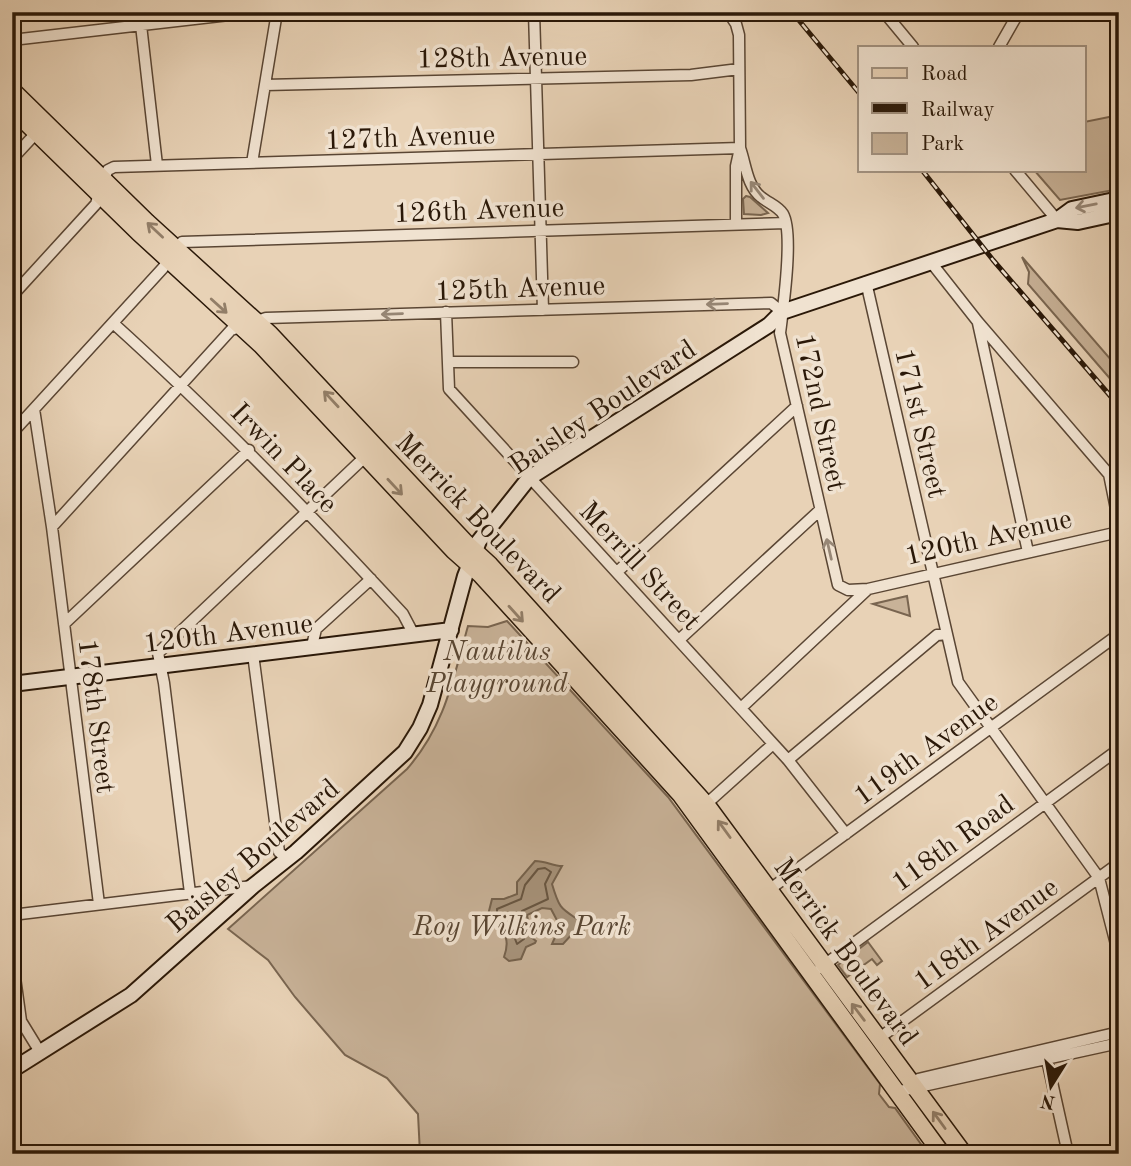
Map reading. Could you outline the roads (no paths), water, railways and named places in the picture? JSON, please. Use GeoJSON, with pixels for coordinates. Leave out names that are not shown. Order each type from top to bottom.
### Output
{"type":"FeatureCollection","features":[{"type":"Feature","properties":{"kind":"main road","name":"Merrick Boulevard"},"geometry":{"type":"LineString","coordinates":[[12,90],[42,128],[173,255],[249,324],[472,558],[680,794],[701,809],[818,969],[896,1092],[942,1154]]}},
{"type":"Feature","properties":{"kind":"main road","name":"Merrick Boulevard"},"geometry":{"type":"LineString","coordinates":[[12,109],[42,128]]}},
{"type":"Feature","properties":{"kind":"main road","name":"Merrick Boulevard"},"geometry":{"type":"LineString","coordinates":[[818,969],[878,1039],[964,1154]]}},
{"type":"Feature","properties":{"kind":"street"},"geometry":{"type":"LineString","coordinates":[[12,40],[255,12]]}},
{"type":"Feature","properties":{"kind":"street"},"geometry":{"type":"LineString","coordinates":[[252,163],[277,12]]}},
{"type":"Feature","properties":{"kind":"street"},"geometry":{"type":"LineString","coordinates":[[534,12],[543,310]]}},
{"type":"Feature","properties":{"kind":"street"},"geometry":{"type":"LineString","coordinates":[[728,12],[736,24],[738,35],[740,148],[736,166],[736,224]]}},
{"type":"Feature","properties":{"kind":"street"},"geometry":{"type":"LineString","coordinates":[[884,12],[912,46]]}},
{"type":"Feature","properties":{"kind":"street"},"geometry":{"type":"LineString","coordinates":[[1000,46],[1019,12]]}},
{"type":"Feature","properties":{"kind":"street"},"geometry":{"type":"LineString","coordinates":[[141,25],[157,165]]}},
{"type":"Feature","properties":{"kind":"street","name":"128th Avenue"},"geometry":{"type":"LineString","coordinates":[[265,85],[691,75],[739,69]]}},
{"type":"Feature","properties":{"kind":"street"},"geometry":{"type":"LineString","coordinates":[[12,159],[42,128]]}},
{"type":"Feature","properties":{"kind":"street"},"geometry":{"type":"LineString","coordinates":[[740,148],[752,187],[760,197],[780,209],[786,223]]}},
{"type":"Feature","properties":{"kind":"street","name":"127th Avenue"},"geometry":{"type":"LineString","coordinates":[[101,186],[108,170],[114,167],[740,148]]}},
{"type":"Feature","properties":{"kind":"street"},"geometry":{"type":"LineString","coordinates":[[1017,172],[1057,220]]}},
{"type":"Feature","properties":{"kind":"street"},"geometry":{"type":"LineString","coordinates":[[12,296],[96,204],[101,186]]}},
{"type":"Feature","properties":{"kind":"street","name":"Baisley Boulevard"},"geometry":{"type":"LineString","coordinates":[[12,1070],[131,995],[404,752],[420,728],[430,705],[479,541],[529,478],[769,325],[782,312],[1057,220],[1072,209],[1119,199]]}},
{"type":"Feature","properties":{"kind":"street","name":"Baisley Boulevard"},"geometry":{"type":"LineString","coordinates":[[1057,220],[1079,222],[1119,213]]}},
{"type":"Feature","properties":{"kind":"street","name":"126th Avenue"},"geometry":{"type":"LineString","coordinates":[[173,255],[182,242],[190,240],[786,223]]}},
{"type":"Feature","properties":{"kind":"street","name":"172nd Street"},"geometry":{"type":"LineString","coordinates":[[786,223],[785,291],[780,333],[838,585],[848,590],[868,589]]}},
{"type":"Feature","properties":{"kind":"street"},"geometry":{"type":"LineString","coordinates":[[12,433],[173,255]]}},
{"type":"Feature","properties":{"kind":"street"},"geometry":{"type":"LineString","coordinates":[[930,261],[978,322],[1119,485]]}},
{"type":"Feature","properties":{"kind":"street","name":"171st Street"},"geometry":{"type":"LineString","coordinates":[[866,282],[958,682],[1098,878]]}},
{"type":"Feature","properties":{"kind":"street","name":"125th Avenue"},"geometry":{"type":"LineString","coordinates":[[249,324],[266,318],[771,303],[782,312]]}},
{"type":"Feature","properties":{"kind":"street","name":"Merrill Street"},"geometry":{"type":"LineString","coordinates":[[446,312],[450,389],[788,760],[846,834]]}},
{"type":"Feature","properties":{"kind":"street"},"geometry":{"type":"LineString","coordinates":[[978,322],[1028,552]]}},
{"type":"Feature","properties":{"kind":"street","name":"Irwin Place"},"geometry":{"type":"LineString","coordinates":[[113,323],[249,450],[403,614],[413,633]]}},
{"type":"Feature","properties":{"kind":"street"},"geometry":{"type":"LineString","coordinates":[[52,527],[231,330],[249,324]]}},
{"type":"Feature","properties":{"kind":"street"},"geometry":{"type":"LineString","coordinates":[[448,362],[573,362]]}},
{"type":"Feature","properties":{"kind":"street"},"geometry":{"type":"LineString","coordinates":[[617,572],[797,406]]}},
{"type":"Feature","properties":{"kind":"street","name":"178th Street"},"geometry":{"type":"LineString","coordinates":[[34,409],[52,527],[99,904]]}},
{"type":"Feature","properties":{"kind":"street"},"geometry":{"type":"LineString","coordinates":[[64,624],[249,450]]}},
{"type":"Feature","properties":{"kind":"street"},"geometry":{"type":"LineString","coordinates":[[190,893],[158,653],[371,452]]}},
{"type":"Feature","properties":{"kind":"street"},"geometry":{"type":"LineString","coordinates":[[1109,474],[1119,524]]}},
{"type":"Feature","properties":{"kind":"street"},"geometry":{"type":"LineString","coordinates":[[680,639],[820,510]]}},
{"type":"Feature","properties":{"kind":"street","name":"120th Avenue"},"geometry":{"type":"LineString","coordinates":[[868,589],[1119,532]]}},
{"type":"Feature","properties":{"kind":"street"},"geometry":{"type":"LineString","coordinates":[[312,646],[316,629],[371,579]]}},
{"type":"Feature","properties":{"kind":"street"},"geometry":{"type":"LineString","coordinates":[[741,708],[868,589]]}},
{"type":"Feature","properties":{"kind":"street","name":"120th Avenue"},"geometry":{"type":"LineString","coordinates":[[12,684],[451,630]]}},
{"type":"Feature","properties":{"kind":"street"},"geometry":{"type":"LineString","coordinates":[[788,760],[937,635],[947,634]]}},
{"type":"Feature","properties":{"kind":"street","name":"119th Avenue"},"geometry":{"type":"LineString","coordinates":[[764,894],[1119,634]]}},
{"type":"Feature","properties":{"kind":"street"},"geometry":{"type":"LineString","coordinates":[[253,654],[279,852],[286,858]]}},
{"type":"Feature","properties":{"kind":"street"},"geometry":{"type":"LineString","coordinates":[[701,809],[773,744]]}},
{"type":"Feature","properties":{"kind":"street","name":"118th Road"},"geometry":{"type":"LineString","coordinates":[[818,969],[1119,749]]}},
{"type":"Feature","properties":{"kind":"street","name":"118th Avenue"},"geometry":{"type":"LineString","coordinates":[[878,1039],[1119,863]]}},
{"type":"Feature","properties":{"kind":"street"},"geometry":{"type":"LineString","coordinates":[[1098,878],[1119,956]]}},
{"type":"Feature","properties":{"kind":"street"},"geometry":{"type":"LineString","coordinates":[[12,915],[253,886]]}},
{"type":"Feature","properties":{"kind":"street"},"geometry":{"type":"LineString","coordinates":[[12,956],[21,1021],[40,1052]]}},
{"type":"Feature","properties":{"kind":"street"},"geometry":{"type":"LineString","coordinates":[[896,1092],[924,1087],[1119,1032]]}},
{"type":"Feature","properties":{"kind":"street"},"geometry":{"type":"LineString","coordinates":[[1045,1054],[1119,1043]]}},
{"type":"Feature","properties":{"kind":"street"},"geometry":{"type":"LineString","coordinates":[[1045,1054],[1068,1154]]}},
{"type":"Feature","properties":{"kind":"water"},"geometry":{"type":"Polygon","coordinates":[[[535,861],[562,866],[552,884],[562,908],[583,923],[584,935],[573,933],[563,944],[552,944],[560,926],[551,909],[542,908],[527,915],[531,937],[535,943],[526,947],[521,959],[509,961],[504,957],[506,938],[488,915],[492,899],[504,899],[517,894],[517,882],[535,861]]]}},
{"type":"Feature","properties":{"kind":"railway"},"geometry":{"type":"LineString","coordinates":[[792,12],[858,92]]}},
{"type":"Feature","properties":{"kind":"railway"},"geometry":{"type":"LineString","coordinates":[[924,172],[993,260],[1119,406]]}},
{"type":"Feature","properties":{"kind":"park label","name":"Nautilus Playground"},"geometry":{"type":"Point","coordinates":[497,666]}},
{"type":"Feature","properties":{"kind":"park label","name":"Roy Wilkins Park"},"geometry":{"type":"Point","coordinates":[522,925]}}]}
